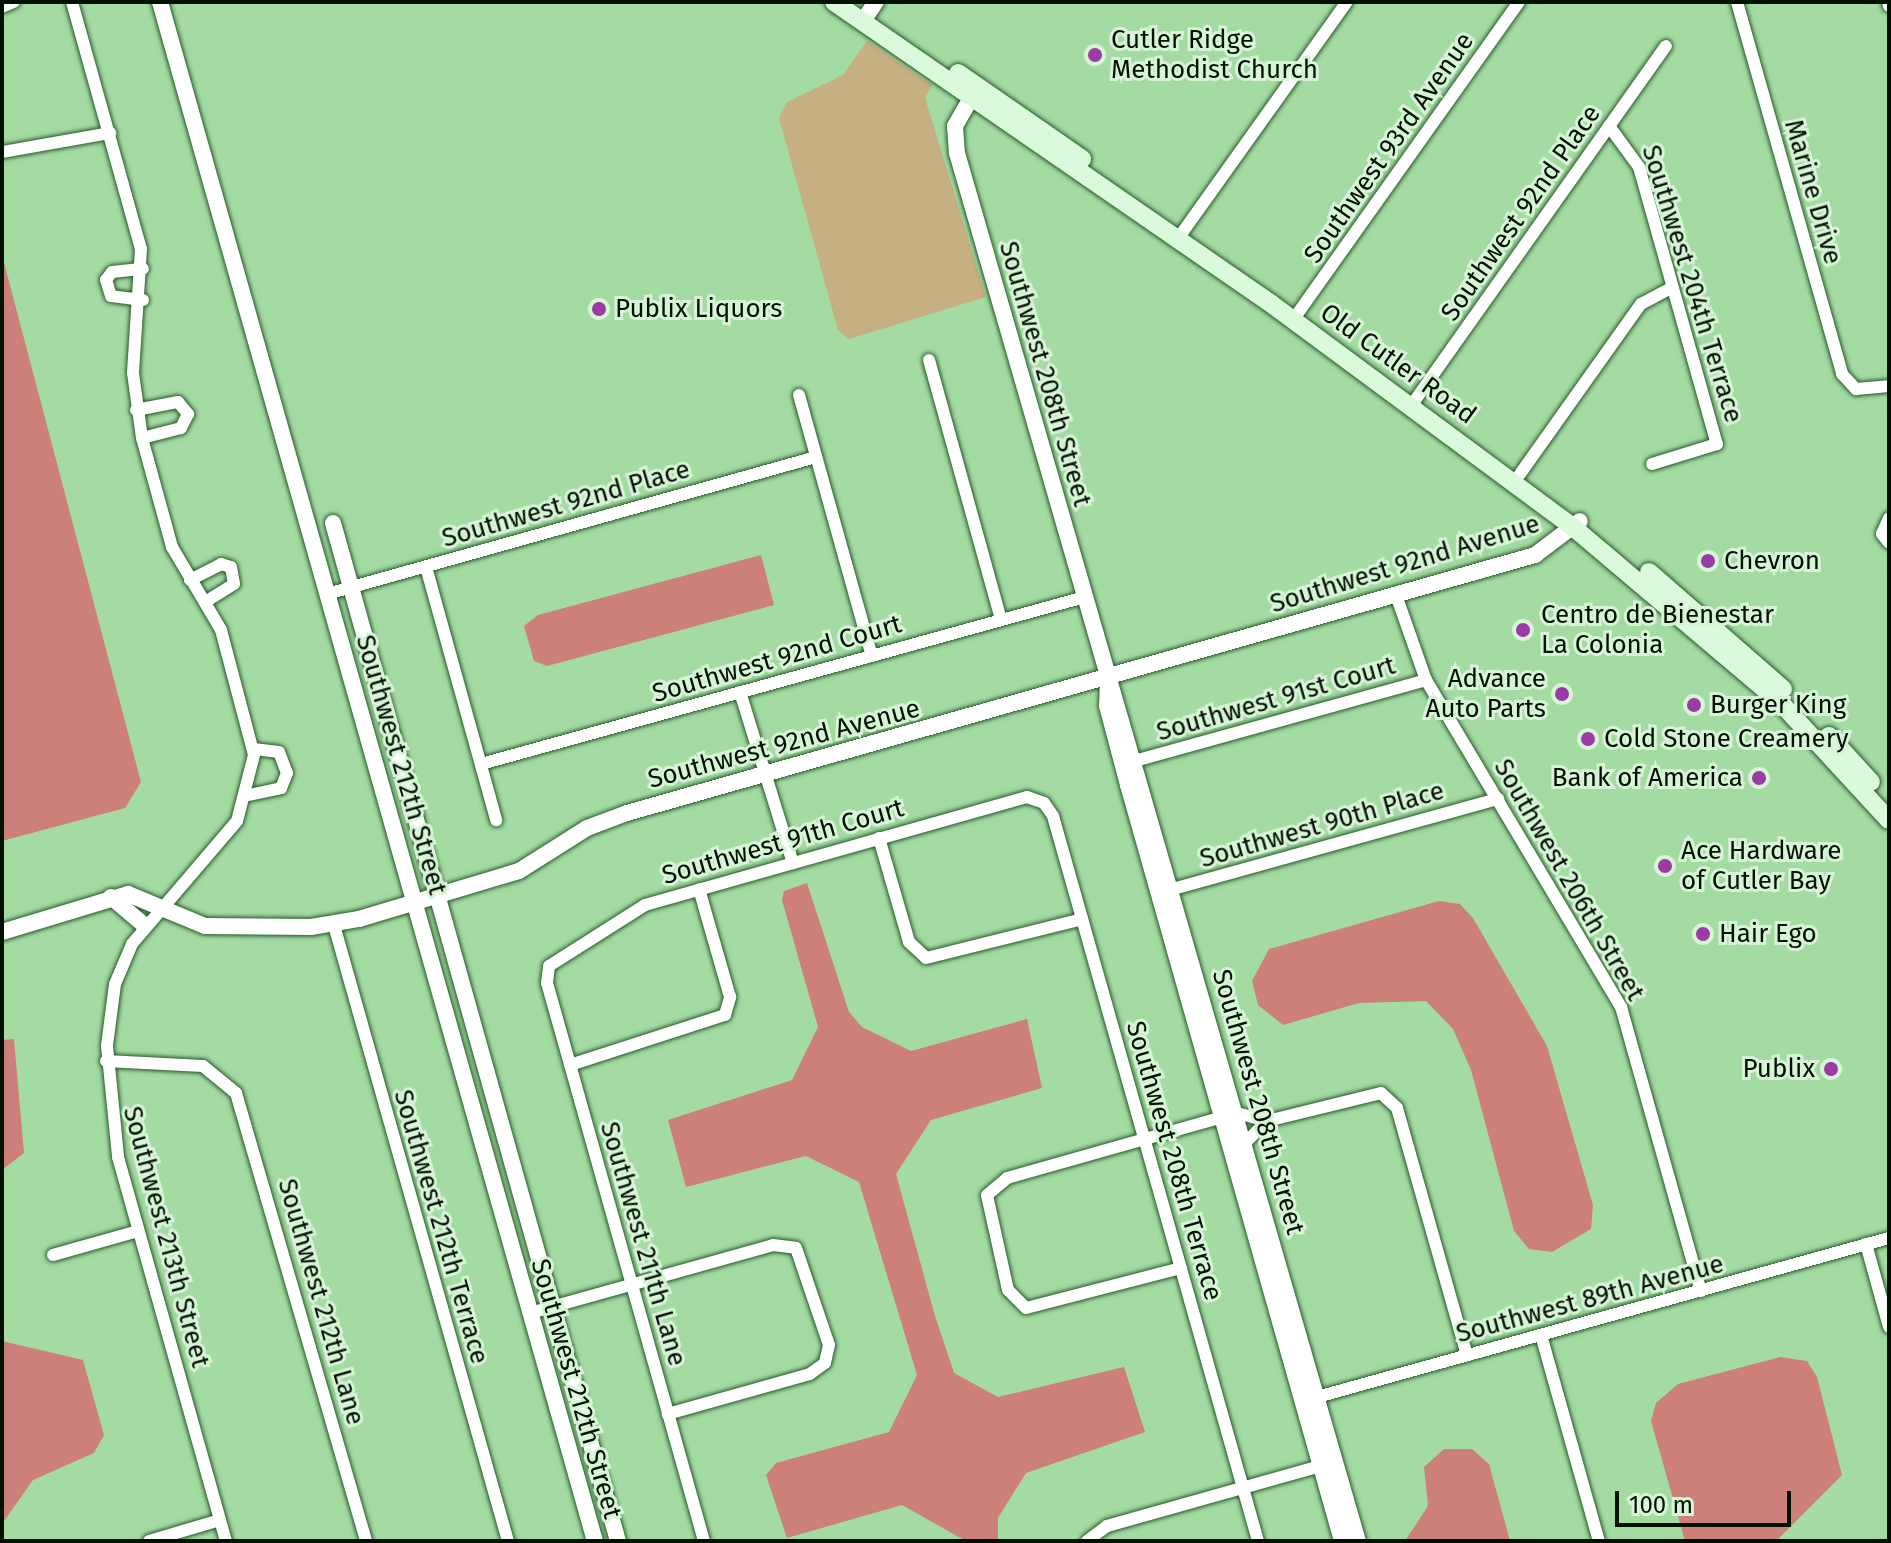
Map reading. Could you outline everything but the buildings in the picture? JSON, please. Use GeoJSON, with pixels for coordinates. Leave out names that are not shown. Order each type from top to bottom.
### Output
{"type":"FeatureCollection","features":[{"type":"Feature","properties":{"kind":"main road","name":"Old Cutler Road"},"geometry":{"type":"LineString","coordinates":[[834,2],[866,9],[975,92],[1296,317],[1577,524]]}},
{"type":"Feature","properties":{"kind":"main road","name":"Old Cutler Road"},"geometry":{"type":"LineString","coordinates":[[1414,402],[1520,474],[1762,678],[1863,773],[1889,802]]}},
{"type":"Feature","properties":{"kind":"main road","name":"Old Cutler Road"},"geometry":{"type":"LineString","coordinates":[[1762,678],[1889,820]]}},
{"type":"Feature","properties":{"kind":"main road"},"geometry":{"type":"LineString","coordinates":[[1840,767],[1863,773]]}},
{"type":"Feature","properties":{"kind":"street"},"geometry":{"type":"LineString","coordinates":[[2,7],[14,2]]}},
{"type":"Feature","properties":{"kind":"street"},"geometry":{"type":"LineString","coordinates":[[72,2],[110,133],[143,269],[136,410],[142,438],[172,547],[226,643],[253,749],[249,795],[230,831],[161,903]]}},
{"type":"Feature","properties":{"kind":"street","name":"Southwest 212th Street"},"geometry":{"type":"LineString","coordinates":[[160,2],[595,1541]]}},
{"type":"Feature","properties":{"kind":"street"},"geometry":{"type":"LineString","coordinates":[[1180,236],[1347,2]]}},
{"type":"Feature","properties":{"kind":"street","name":"Southwest 93rd Avenue"},"geometry":{"type":"LineString","coordinates":[[1296,317],[1519,2]]}},
{"type":"Feature","properties":{"kind":"street","name":"Marine Drive"},"geometry":{"type":"LineString","coordinates":[[1737,2],[1839,367],[1856,389],[1889,386]]}},
{"type":"Feature","properties":{"kind":"street","name":"Southwest 92nd Place"},"geometry":{"type":"LineString","coordinates":[[1414,402],[1666,46]]}},
{"type":"Feature","properties":{"kind":"street","name":"Southwest 208th Street"},"geometry":{"type":"LineString","coordinates":[[975,92],[955,126],[955,144],[1108,679],[1138,760],[1166,891]]}},
{"type":"Feature","properties":{"kind":"street","name":"Southwest 204th Terrace"},"geometry":{"type":"LineString","coordinates":[[1609,126],[1636,159],[1717,444],[1652,464]]}},
{"type":"Feature","properties":{"kind":"street"},"geometry":{"type":"LineString","coordinates":[[2,152],[110,133]]}},
{"type":"Feature","properties":{"kind":"street"},"geometry":{"type":"LineString","coordinates":[[143,269],[112,272],[106,280],[111,296],[143,300]]}},
{"type":"Feature","properties":{"kind":"street"},"geometry":{"type":"LineString","coordinates":[[1520,474],[1641,304],[1671,288]]}},
{"type":"Feature","properties":{"kind":"street"},"geometry":{"type":"LineString","coordinates":[[929,360],[1001,619]]}},
{"type":"Feature","properties":{"kind":"street"},"geometry":{"type":"LineString","coordinates":[[799,395],[872,656]]}},
{"type":"Feature","properties":{"kind":"street"},"geometry":{"type":"LineString","coordinates":[[136,410],[178,402],[188,414],[181,428],[142,438]]}},
{"type":"Feature","properties":{"kind":"street","name":"Southwest 92nd Place"},"geometry":{"type":"LineString","coordinates":[[327,594],[816,457]]}},
{"type":"Feature","properties":{"kind":"street"},"geometry":{"type":"LineString","coordinates":[[1889,518],[1882,534],[1889,543]]}},
{"type":"Feature","properties":{"kind":"street","name":"Southwest 212th Street"},"geometry":{"type":"LineString","coordinates":[[333,523],[618,1541]]}},
{"type":"Feature","properties":{"kind":"street","name":"Southwest 92nd Avenue"},"geometry":{"type":"LineString","coordinates":[[2,932],[111,897],[161,903],[205,926],[334,925],[415,904],[527,868],[603,820],[1108,679],[1535,555],[1577,524]]}},
{"type":"Feature","properties":{"kind":"street"},"geometry":{"type":"LineString","coordinates":[[190,580],[221,564],[231,567],[234,584],[205,602]]}},
{"type":"Feature","properties":{"kind":"street"},"geometry":{"type":"LineString","coordinates":[[426,567],[496,820]]}},
{"type":"Feature","properties":{"kind":"street","name":"Southwest 206th Street"},"geometry":{"type":"LineString","coordinates":[[1396,595],[1426,680],[1621,1007],[1701,1291]]}},
{"type":"Feature","properties":{"kind":"street","name":"Southwest 92nd Court"},"geometry":{"type":"LineString","coordinates":[[481,764],[1085,597]]}},
{"type":"Feature","properties":{"kind":"street","name":"Southwest 208th Street"},"geometry":{"type":"LineString","coordinates":[[1108,679],[1107,706],[1166,891],[1310,1399],[1328,1464],[1342,1541]]}},
{"type":"Feature","properties":{"kind":"street","name":"Southwest 91st Court"},"geometry":{"type":"LineString","coordinates":[[1138,760],[1426,680]]}},
{"type":"Feature","properties":{"kind":"street"},"geometry":{"type":"LineString","coordinates":[[740,692],[793,863]]}},
{"type":"Feature","properties":{"kind":"street"},"geometry":{"type":"LineString","coordinates":[[249,795],[287,781],[279,752],[253,749]]}},
{"type":"Feature","properties":{"kind":"street","name":"Southwest 91th Court"},"geometry":{"type":"LineString","coordinates":[[552,960],[625,913],[1018,798],[1038,799]]}},
{"type":"Feature","properties":{"kind":"street","name":"Southwest 208th Terrace"},"geometry":{"type":"LineString","coordinates":[[1038,799],[1052,814],[1258,1541]]}},
{"type":"Feature","properties":{"kind":"street","name":"Southwest 90th Place"},"geometry":{"type":"LineString","coordinates":[[1166,891],[1498,799]]}},
{"type":"Feature","properties":{"kind":"street"},"geometry":{"type":"LineString","coordinates":[[879,838],[917,953],[944,959],[1082,919]]}},
{"type":"Feature","properties":{"kind":"street"},"geometry":{"type":"LineString","coordinates":[[570,1065],[725,1015],[730,997],[699,889]]}},
{"type":"Feature","properties":{"kind":"street"},"geometry":{"type":"LineString","coordinates":[[111,897],[143,924]]}},
{"type":"Feature","properties":{"kind":"street","name":"Southwest 213th Street"},"geometry":{"type":"LineString","coordinates":[[161,903],[143,924],[115,984],[106,1061],[110,1121],[226,1541]]}},
{"type":"Feature","properties":{"kind":"street","name":"Southwest 212th Terrace"},"geometry":{"type":"LineString","coordinates":[[334,925],[508,1541]]}},
{"type":"Feature","properties":{"kind":"street","name":"Southwest 211th Lane"},"geometry":{"type":"LineString","coordinates":[[552,960],[547,983],[704,1541]]}},
{"type":"Feature","properties":{"kind":"street","name":"Southwest 212th Lane"},"geometry":{"type":"LineString","coordinates":[[106,1061],[192,1064],[226,1078],[246,1113],[366,1541]]}},
{"type":"Feature","properties":{"kind":"street"},"geometry":{"type":"LineString","coordinates":[[1181,1268],[1042,1309],[1022,1306],[1006,1283],[987,1195],[1007,1178],[1229,1115],[1267,1121],[1381,1093],[1397,1108],[1467,1355]]}},
{"type":"Feature","properties":{"kind":"street","name":"Southwest 208th Street"},"geometry":{"type":"LineString","coordinates":[[1229,1115],[1245,1143],[1310,1399]]}},
{"type":"Feature","properties":{"kind":"street"},"geometry":{"type":"LineString","coordinates":[[1245,1143],[1267,1121]]}},
{"type":"Feature","properties":{"kind":"street"},"geometry":{"type":"LineString","coordinates":[[53,1255],[138,1231]]}},
{"type":"Feature","properties":{"kind":"street","name":"Southwest 89th Avenue"},"geometry":{"type":"LineString","coordinates":[[1310,1399],[1889,1238]]}},
{"type":"Feature","properties":{"kind":"street"},"geometry":{"type":"LineString","coordinates":[[1866,1244],[1889,1327]]}},
{"type":"Feature","properties":{"kind":"street"},"geometry":{"type":"LineString","coordinates":[[530,1313],[773,1245],[796,1248],[827,1359],[810,1374],[668,1414]]}},
{"type":"Feature","properties":{"kind":"street"},"geometry":{"type":"LineString","coordinates":[[1541,1335],[1599,1541]]}},
{"type":"Feature","properties":{"kind":"street"},"geometry":{"type":"LineString","coordinates":[[1087,1541],[1107,1526],[1328,1464]]}},
{"type":"Feature","properties":{"kind":"street","name":"Southwest 208th Street"},"geometry":{"type":"LineString","coordinates":[[1328,1464],[1358,1541]]}},
{"type":"Feature","properties":{"kind":"street"},"geometry":{"type":"LineString","coordinates":[[149,1541],[220,1520]]}},
{"type":"Feature","properties":{"kind":"shaded area"},"geometry":{"type":"Polygon","coordinates":[[[867,41],[932,85],[925,98],[986,297],[849,339],[838,330],[779,118],[787,102],[843,75],[867,41]]]}},
{"type":"Feature","properties":{"kind":"shaded area"},"geometry":{"type":"Polygon","coordinates":[[[2,255],[141,782],[125,808],[2,841],[2,255]]]}},
{"type":"Feature","properties":{"kind":"shaded area"},"geometry":{"type":"Polygon","coordinates":[[[761,555],[774,605],[547,666],[534,661],[524,626],[538,615],[761,555]]]}},
{"type":"Feature","properties":{"kind":"shaded area"},"geometry":{"type":"Polygon","coordinates":[[[807,883],[849,1012],[862,1027],[911,1051],[1027,1019],[1042,1088],[931,1120],[896,1174],[935,1316],[954,1373],[998,1397],[1124,1367],[1145,1432],[1026,1473],[998,1518],[998,1541],[966,1541],[902,1505],[787,1538],[766,1475],[776,1463],[889,1432],[917,1375],[859,1182],[806,1156],[686,1187],[668,1120],[792,1080],[818,1027],[782,900],[784,891],[807,883]]]}},
{"type":"Feature","properties":{"kind":"shaded area"},"geometry":{"type":"Polygon","coordinates":[[[1439,901],[1460,904],[1473,918],[1547,1046],[1593,1205],[1591,1229],[1552,1252],[1529,1249],[1514,1231],[1471,1070],[1453,1029],[1426,1001],[1359,1003],[1283,1025],[1258,1005],[1252,981],[1269,949],[1439,901]]]}},
{"type":"Feature","properties":{"kind":"shaded area"},"geometry":{"type":"Polygon","coordinates":[[[14,1039],[24,1153],[2,1170],[2,1040],[14,1039]]]}},
{"type":"Feature","properties":{"kind":"shaded area"},"geometry":{"type":"Polygon","coordinates":[[[2,1341],[83,1360],[104,1435],[94,1453],[33,1480],[2,1524],[2,1341]]]}},
{"type":"Feature","properties":{"kind":"shaded area"},"geometry":{"type":"Polygon","coordinates":[[[1780,1357],[1807,1361],[1817,1377],[1842,1475],[1776,1541],[1685,1541],[1651,1421],[1656,1403],[1678,1384],[1780,1357]]]}},
{"type":"Feature","properties":{"kind":"shaded area"},"geometry":{"type":"Polygon","coordinates":[[[1444,1449],[1472,1449],[1489,1464],[1510,1541],[1405,1541],[1428,1506],[1424,1467],[1444,1449]]]}},
{"type":"Feature","properties":{"kind":"place","name":"Cutler Ridge Methodist Church"},"geometry":{"type":"Point","coordinates":[1095,55]}},
{"type":"Feature","properties":{"kind":"place","name":"Publix Liquors"},"geometry":{"type":"Point","coordinates":[599,309]}},
{"type":"Feature","properties":{"kind":"place","name":"Chevron"},"geometry":{"type":"Point","coordinates":[1708,561]}},
{"type":"Feature","properties":{"kind":"place","name":"Centro de Bienestar La Colonia"},"geometry":{"type":"Point","coordinates":[1523,630]}},
{"type":"Feature","properties":{"kind":"place","name":"Advance Auto Parts"},"geometry":{"type":"Point","coordinates":[1562,694]}},
{"type":"Feature","properties":{"kind":"place","name":"Burger King"},"geometry":{"type":"Point","coordinates":[1694,705]}},
{"type":"Feature","properties":{"kind":"place","name":"Cold Stone Creamery"},"geometry":{"type":"Point","coordinates":[1588,739]}},
{"type":"Feature","properties":{"kind":"place","name":"Bank of America"},"geometry":{"type":"Point","coordinates":[1759,778]}},
{"type":"Feature","properties":{"kind":"place","name":"Ace Hardware of Cutler Bay"},"geometry":{"type":"Point","coordinates":[1665,866]}},
{"type":"Feature","properties":{"kind":"place","name":"Hair Ego"},"geometry":{"type":"Point","coordinates":[1703,934]}},
{"type":"Feature","properties":{"kind":"place","name":"Publix"},"geometry":{"type":"Point","coordinates":[1831,1069]}}]}
